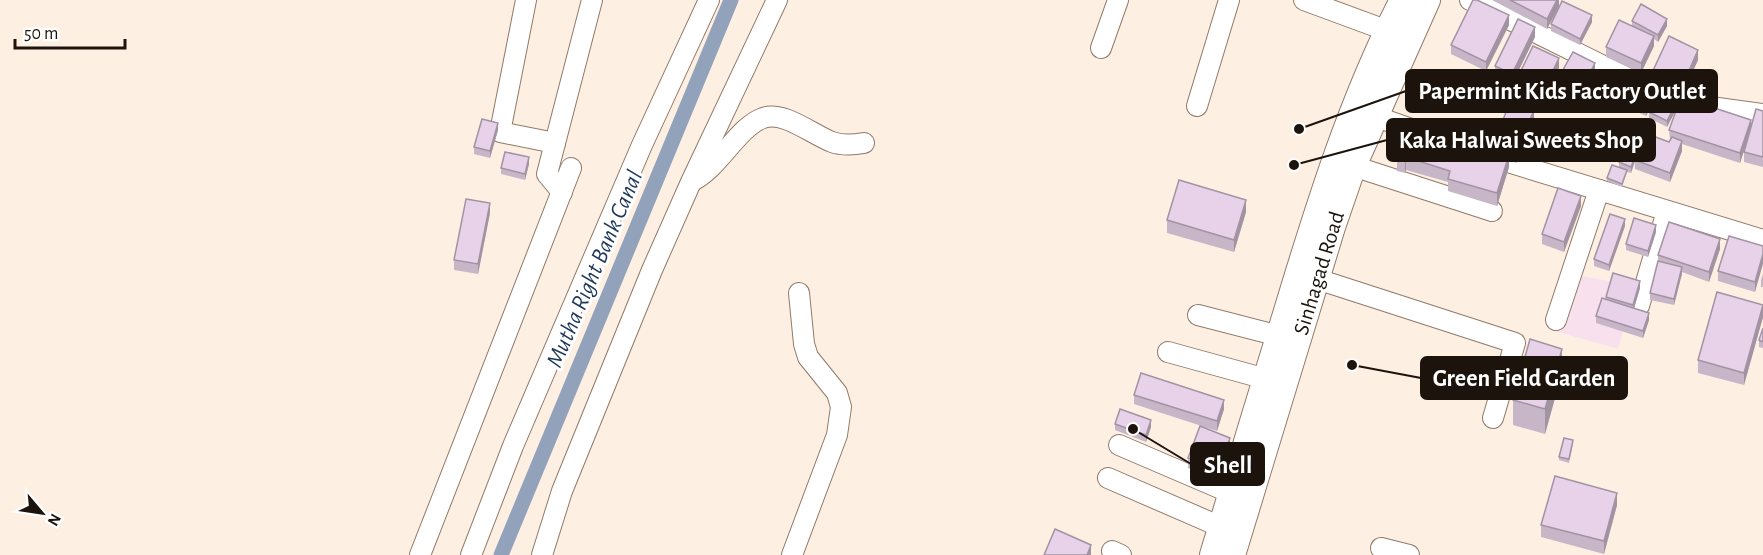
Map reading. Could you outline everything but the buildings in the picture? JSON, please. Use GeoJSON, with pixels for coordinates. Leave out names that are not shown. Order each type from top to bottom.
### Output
{"type":"FeatureCollection","features":[{"type":"Feature","properties":{"kind":"main road","name":"Sinhagad Road"},"geometry":{"type":"LineString","coordinates":[[1232,555],[1317,279],[1323,224],[1340,146],[1403,0]]}},
{"type":"Feature","properties":{"kind":"main road","name":"Sinhagad Road"},"geometry":{"type":"LineString","coordinates":[[1213,555],[1279,336],[1323,224],[1353,166],[1427,0]]}},
{"type":"Feature","properties":{"kind":"street"},"geometry":{"type":"LineString","coordinates":[[526,0],[500,132],[557,137]]}},
{"type":"Feature","properties":{"kind":"street"},"geometry":{"type":"LineString","coordinates":[[562,192],[547,174],[592,0]]}},
{"type":"Feature","properties":{"kind":"street"},"geometry":{"type":"LineString","coordinates":[[471,555],[513,446],[642,146],[709,0]]}},
{"type":"Feature","properties":{"kind":"street"},"geometry":{"type":"LineString","coordinates":[[542,555],[562,490],[652,270],[777,0]]}},
{"type":"Feature","properties":{"kind":"street"},"geometry":{"type":"LineString","coordinates":[[1101,48],[1118,0]]}},
{"type":"Feature","properties":{"kind":"street"},"geometry":{"type":"LineString","coordinates":[[1197,106],[1229,0]]}},
{"type":"Feature","properties":{"kind":"street"},"geometry":{"type":"LineString","coordinates":[[1304,0],[1388,31]]}},
{"type":"Feature","properties":{"kind":"street"},"geometry":{"type":"LineString","coordinates":[[1470,0],[1654,91],[1696,105],[1763,114]]}},
{"type":"Feature","properties":{"kind":"street"},"geometry":{"type":"LineString","coordinates":[[691,182],[707,173],[747,129],[761,118],[770,116],[788,121],[833,142],[849,145],[864,143]]}},
{"type":"Feature","properties":{"kind":"street"},"geometry":{"type":"LineString","coordinates":[[1374,116],[1457,145],[1763,240]]}},
{"type":"Feature","properties":{"kind":"street"},"geometry":{"type":"LineString","coordinates":[[516,123],[557,137]]}},
{"type":"Feature","properties":{"kind":"street"},"geometry":{"type":"LineString","coordinates":[[1353,166],[1492,211]]}},
{"type":"Feature","properties":{"kind":"street"},"geometry":{"type":"LineString","coordinates":[[420,555],[571,168]]}},
{"type":"Feature","properties":{"kind":"street"},"geometry":{"type":"LineString","coordinates":[[1556,320],[1599,190]]}},
{"type":"Feature","properties":{"kind":"street"},"geometry":{"type":"LineString","coordinates":[[1639,306],[1667,211]]}},
{"type":"Feature","properties":{"kind":"street"},"geometry":{"type":"LineString","coordinates":[[1317,279],[1515,343],[1493,418]]}},
{"type":"Feature","properties":{"kind":"street"},"geometry":{"type":"LineString","coordinates":[[792,555],[837,435],[841,407],[837,393],[808,357],[804,344],[799,293]]}},
{"type":"Feature","properties":{"kind":"street"},"geometry":{"type":"LineString","coordinates":[[1198,315],[1279,336]]}},
{"type":"Feature","properties":{"kind":"street"},"geometry":{"type":"LineString","coordinates":[[1168,352],[1266,379]]}},
{"type":"Feature","properties":{"kind":"street"},"geometry":{"type":"LineString","coordinates":[[1119,445],[1231,493]]}},
{"type":"Feature","properties":{"kind":"street"},"geometry":{"type":"LineString","coordinates":[[1108,478],[1221,527]]}},
{"type":"Feature","properties":{"kind":"street"},"geometry":{"type":"LineString","coordinates":[[1381,548],[1409,555]]}},
{"type":"Feature","properties":{"kind":"shaded area"},"geometry":{"type":"Polygon","coordinates":[[[1571,274],[1636,286],[1618,349],[1551,330],[1571,274]]]}},
{"type":"Feature","properties":{"kind":"waterway","name":"Mutha Right Bank Canal"},"geometry":{"type":"LineString","coordinates":[[501,555],[731,0]]}},
{"type":"Feature","properties":{"kind":"place","name":"Papermint Kids Factory Outlet"},"geometry":{"type":"Point","coordinates":[1299,129]}},
{"type":"Feature","properties":{"kind":"place","name":"Kaka Halwai Sweets Shop"},"geometry":{"type":"Point","coordinates":[1294,165]}},
{"type":"Feature","properties":{"kind":"place","name":"Green Field Garden"},"geometry":{"type":"Point","coordinates":[1352,365]}},
{"type":"Feature","properties":{"kind":"place","name":"Shell"},"geometry":{"type":"Point","coordinates":[1133,429]}}]}
